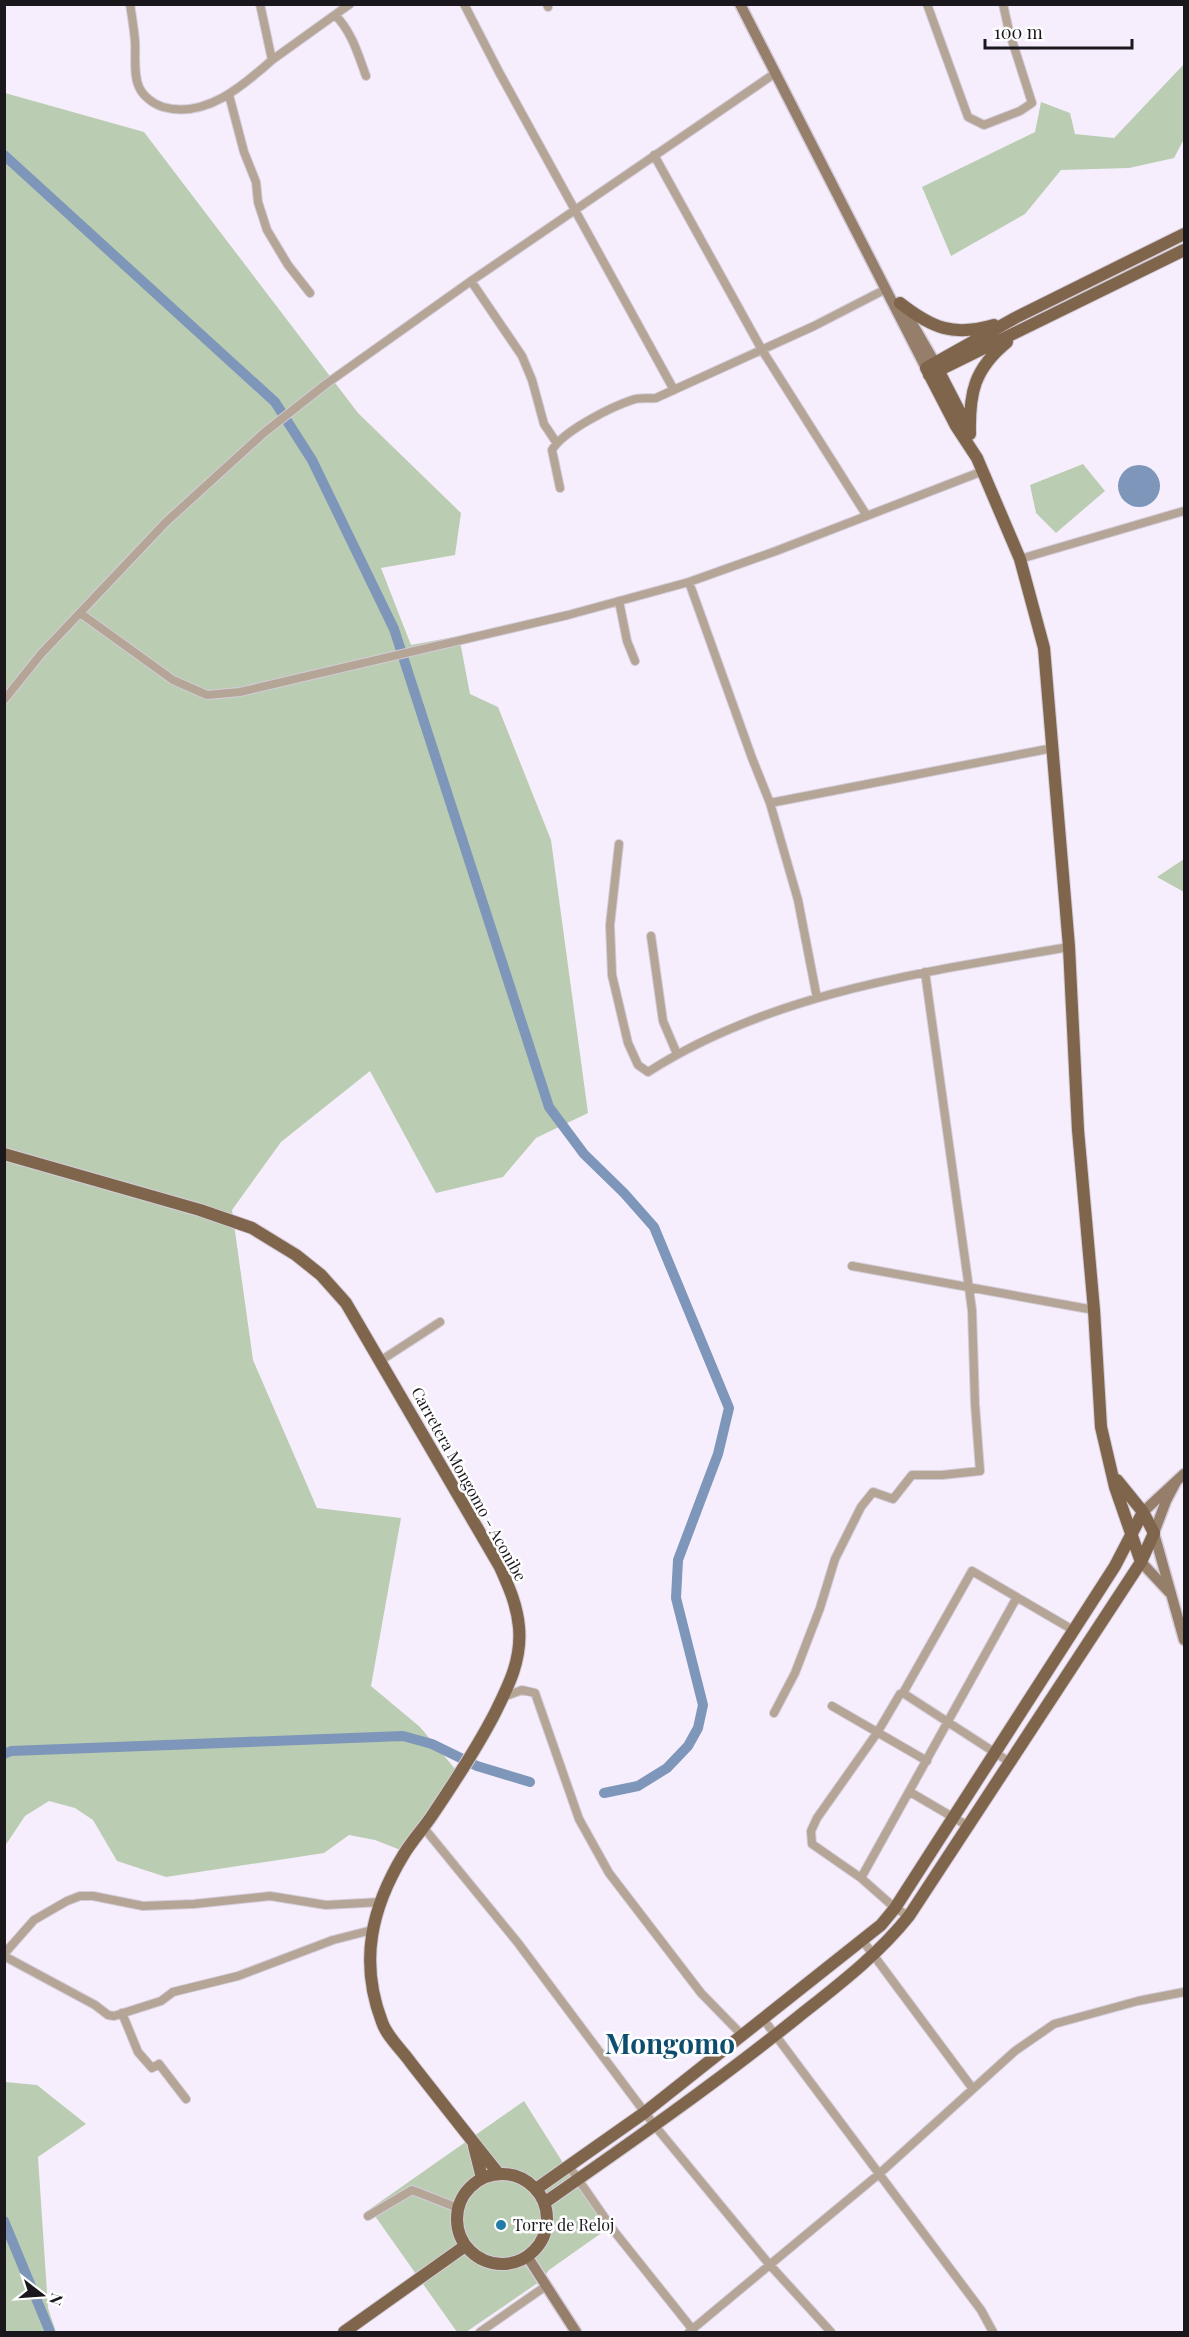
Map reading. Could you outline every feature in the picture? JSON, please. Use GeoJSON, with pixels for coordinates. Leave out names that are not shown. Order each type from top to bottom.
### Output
{"type":"FeatureCollection","features":[{"type":"Feature","properties":{"kind":"main road"},"geometry":{"type":"LineString","coordinates":[[932,369],[1015,318],[1185,234]]}},
{"type":"Feature","properties":{"kind":"main road"},"geometry":{"type":"LineString","coordinates":[[932,369],[1022,330],[1185,250]]}},
{"type":"Feature","properties":{"kind":"main road"},"geometry":{"type":"LineString","coordinates":[[900,303],[927,323],[950,330],[981,328],[1015,318]]}},
{"type":"Feature","properties":{"kind":"main road"},"geometry":{"type":"LineString","coordinates":[[970,434],[969,404],[980,372],[988,359],[1022,330]]}},
{"type":"Feature","properties":{"kind":"main road"},"geometry":{"type":"LineString","coordinates":[[932,369],[970,434],[977,458]]}},
{"type":"Feature","properties":{"kind":"main road"},"geometry":{"type":"LineString","coordinates":[[932,369],[956,426],[977,458],[1020,559],[1044,648],[1069,947],[1078,1130],[1094,1310],[1101,1428],[1109,1466],[1141,1562]]}},
{"type":"Feature","properties":{"kind":"main road","name":"Carretera Mongomo - Aconibe"},"geometry":{"type":"LineString","coordinates":[[4,1154],[189,1207],[252,1228],[296,1255],[321,1275],[346,1303],[500,1567],[517,1607],[520,1629],[519,1656],[511,1682],[477,1747],[424,1828],[405,1852],[389,1881],[372,1929],[369,1964],[371,1983],[383,2026],[498,2173]]}},
{"type":"Feature","properties":{"kind":"main road"},"geometry":{"type":"LineString","coordinates":[[544,2203],[655,2126],[776,2035],[873,1956],[909,1916],[1141,1562],[1154,1533],[1143,1512],[1124,1490],[1109,1466]]}},
{"type":"Feature","properties":{"kind":"main road"},"geometry":{"type":"LineString","coordinates":[[536,2189],[644,2113],[881,1925],[895,1908],[1115,1566],[1143,1512]]}},
{"type":"Feature","properties":{"kind":"main road","name":"Carretera Mongomo - Aconibe"},"geometry":{"type":"LineString","coordinates":[[474,2145],[482,2178]]}},
{"type":"Feature","properties":{"kind":"main road"},"geometry":{"type":"LineString","coordinates":[[498,2173],[519,2176],[536,2189],[544,2203],[546,2227],[536,2248],[515,2262],[494,2263],[475,2256],[465,2246],[458,2228],[458,2208],[462,2196],[471,2185],[482,2178],[498,2173]]}},
{"type":"Feature","properties":{"kind":"main road"},"geometry":{"type":"LineString","coordinates":[[344,2332],[465,2246]]}},
{"type":"Feature","properties":{"kind":"street"},"geometry":{"type":"LineString","coordinates":[[130,4],[139,86],[149,100],[175,111],[191,110],[229,95],[272,60],[350,4]]}},
{"type":"Feature","properties":{"kind":"street"},"geometry":{"type":"LineString","coordinates":[[260,4],[272,60]]}},
{"type":"Feature","properties":{"kind":"street"},"geometry":{"type":"LineString","coordinates":[[464,4],[674,390]]}},
{"type":"Feature","properties":{"kind":"street"},"geometry":{"type":"LineString","coordinates":[[740,4],[890,300],[932,369]]}},
{"type":"Feature","properties":{"kind":"street"},"geometry":{"type":"LineString","coordinates":[[927,4],[968,117],[984,125],[1020,111],[1032,103],[1009,32],[1003,4]]}},
{"type":"Feature","properties":{"kind":"street"},"geometry":{"type":"LineString","coordinates":[[335,15],[344,24],[354,42],[366,76]]}},
{"type":"Feature","properties":{"kind":"street"},"geometry":{"type":"LineString","coordinates":[[4,700],[41,654],[166,522],[265,432],[326,384],[471,281],[774,74]]}},
{"type":"Feature","properties":{"kind":"street"},"geometry":{"type":"LineString","coordinates":[[229,95],[244,152],[256,182],[258,202],[267,230],[288,265],[310,293]]}},
{"type":"Feature","properties":{"kind":"street"},"geometry":{"type":"LineString","coordinates":[[654,155],[762,350],[867,516]]}},
{"type":"Feature","properties":{"kind":"street"},"geometry":{"type":"LineString","coordinates":[[471,281],[522,356],[532,380],[544,424],[556,442]]}},
{"type":"Feature","properties":{"kind":"street"},"geometry":{"type":"LineString","coordinates":[[886,289],[900,303],[932,369]]}},
{"type":"Feature","properties":{"kind":"street"},"geometry":{"type":"LineString","coordinates":[[560,488],[552,450],[556,442],[591,419],[631,400],[656,398],[762,350],[886,289]]}},
{"type":"Feature","properties":{"kind":"street"},"geometry":{"type":"LineString","coordinates":[[80,613],[173,680],[207,694],[240,692],[445,644],[689,582],[983,471]]}},
{"type":"Feature","properties":{"kind":"street"},"geometry":{"type":"LineString","coordinates":[[1020,559],[1185,511]]}},
{"type":"Feature","properties":{"kind":"street"},"geometry":{"type":"LineString","coordinates":[[689,582],[770,803],[798,900],[817,998]]}},
{"type":"Feature","properties":{"kind":"street"},"geometry":{"type":"LineString","coordinates":[[619,601],[627,641],[635,661]]}},
{"type":"Feature","properties":{"kind":"street"},"geometry":{"type":"LineString","coordinates":[[770,803],[1053,748]]}},
{"type":"Feature","properties":{"kind":"street"},"geometry":{"type":"LineString","coordinates":[[619,844],[610,925],[612,975],[628,1043],[638,1065],[648,1072],[677,1054],[728,1030],[817,998],[899,976],[1069,947]]}},
{"type":"Feature","properties":{"kind":"street"},"geometry":{"type":"LineString","coordinates":[[651,936],[663,1021],[677,1054]]}},
{"type":"Feature","properties":{"kind":"street"},"geometry":{"type":"LineString","coordinates":[[774,1713],[795,1673],[820,1608],[835,1559],[861,1508],[873,1492],[893,1499],[912,1475],[980,1472],[969,1289],[926,972]]}},
{"type":"Feature","properties":{"kind":"street"},"geometry":{"type":"LineString","coordinates":[[852,1266],[1094,1310]]}},
{"type":"Feature","properties":{"kind":"street"},"geometry":{"type":"LineString","coordinates":[[380,1360],[440,1322]]}},
{"type":"Feature","properties":{"kind":"street"},"geometry":{"type":"LineString","coordinates":[[1143,1512],[1180,1478]]}},
{"type":"Feature","properties":{"kind":"street"},"geometry":{"type":"LineString","coordinates":[[1180,1478],[1166,1501],[1154,1533],[1185,1640]]}},
{"type":"Feature","properties":{"kind":"street"},"geometry":{"type":"LineString","coordinates":[[1141,1562],[1172,1597]]}},
{"type":"Feature","properties":{"kind":"street"},"geometry":{"type":"LineString","coordinates":[[909,1916],[895,1908],[861,1878],[812,1844],[811,1831],[817,1818],[877,1733],[900,1694],[903,1693],[972,1570],[1073,1630]]}},
{"type":"Feature","properties":{"kind":"street"},"geometry":{"type":"LineString","coordinates":[[861,1878],[1017,1597]]}},
{"type":"Feature","properties":{"kind":"street"},"geometry":{"type":"LineString","coordinates":[[502,1697],[522,1690],[535,1692],[579,1819],[609,1873],[701,1993],[743,2036]]}},
{"type":"Feature","properties":{"kind":"street"},"geometry":{"type":"LineString","coordinates":[[903,1693],[1011,1763]]}},
{"type":"Feature","properties":{"kind":"street"},"geometry":{"type":"LineString","coordinates":[[832,1706],[927,1761]]}},
{"type":"Feature","properties":{"kind":"street"},"geometry":{"type":"LineString","coordinates":[[910,1792],[968,1826]]}},
{"type":"Feature","properties":{"kind":"street"},"geometry":{"type":"LineString","coordinates":[[424,1828],[518,1943],[644,2113],[769,2264],[831,2332]]}},
{"type":"Feature","properties":{"kind":"street"},"geometry":{"type":"LineString","coordinates":[[372,1929],[333,1940],[267,1967],[173,1992],[161,2001],[114,2016],[108,2015],[95,2005],[4,1955],[34,1920],[67,1900],[80,1896],[93,1896],[143,1906],[194,1904],[270,1896],[326,1905],[381,1902]]}},
{"type":"Feature","properties":{"kind":"street"},"geometry":{"type":"LineString","coordinates":[[863,1941],[974,2089]]}},
{"type":"Feature","properties":{"kind":"street"},"geometry":{"type":"LineString","coordinates":[[569,2166],[614,2231],[691,2331],[879,2175],[1015,2051],[1054,2024],[1138,2001],[1185,1992]]}},
{"type":"Feature","properties":{"kind":"street"},"geometry":{"type":"LineString","coordinates":[[122,2013],[138,2052],[152,2068],[159,2064],[186,2099]]}},
{"type":"Feature","properties":{"kind":"street"},"geometry":{"type":"LineString","coordinates":[[764,2020],[981,2310],[993,2332]]}},
{"type":"Feature","properties":{"kind":"street"},"geometry":{"type":"LineString","coordinates":[[368,2216],[412,2190],[458,2208]]}},
{"type":"Feature","properties":{"kind":"street"},"geometry":{"type":"LineString","coordinates":[[527,2256],[576,2332]]}},
{"type":"Feature","properties":{"kind":"street"},"geometry":{"type":"LineString","coordinates":[[480,2332],[546,2286]]}},
{"type":"Feature","properties":{"kind":"green space"},"geometry":{"type":"Polygon","coordinates":[[[1184,64],[1184,139],[1174,158],[1129,168],[1061,170],[1025,214],[951,256],[922,187],[1035,132],[1041,102],[1070,113],[1075,134],[1114,138],[1184,64]]]}},
{"type":"Feature","properties":{"kind":"green space"},"geometry":{"type":"Polygon","coordinates":[[[5,93],[144,132],[358,413],[461,513],[455,555],[381,568],[411,645],[459,636],[470,694],[498,707],[551,840],[588,1113],[536,1138],[503,1177],[436,1193],[370,1071],[281,1142],[232,1210],[253,1360],[317,1508],[401,1518],[371,1686],[420,1727],[456,1770],[403,1851],[375,1840],[349,1835],[324,1853],[166,1877],[117,1861],[93,1820],[75,1808],[49,1801],[25,1816],[5,1846],[5,93]]]}},
{"type":"Feature","properties":{"kind":"green space"},"geometry":{"type":"Polygon","coordinates":[[[1083,464],[1105,491],[1056,533],[1036,513],[1030,485],[1083,464]]]}},
{"type":"Feature","properties":{"kind":"green space"},"geometry":{"type":"Polygon","coordinates":[[[1184,859],[1184,892],[1157,877],[1184,859]]]}},
{"type":"Feature","properties":{"kind":"green space"},"geometry":{"type":"Polygon","coordinates":[[[5,2082],[37,2085],[86,2124],[38,2157],[48,2308],[56,2332],[5,2332],[5,2082]]]}},
{"type":"Feature","properties":{"kind":"green space"},"geometry":{"type":"Polygon","coordinates":[[[524,2101],[565,2166],[610,2227],[549,2270],[542,2280],[466,2332],[457,2332],[370,2209],[524,2101]]]}},
{"type":"Feature","properties":{"kind":"water"},"geometry":{"type":"Polygon","coordinates":[[[1139,465],[1147,466],[1154,471],[1159,478],[1159,494],[1154,501],[1147,506],[1139,507],[1131,506],[1124,501],[1119,494],[1118,486],[1119,478],[1124,471],[1131,466],[1139,465]]]}},
{"type":"Feature","properties":{"kind":"waterway"},"geometry":{"type":"LineString","coordinates":[[4,155],[275,402],[312,460],[394,629],[549,1107],[584,1154],[624,1193],[654,1227],[729,1408],[718,1454],[678,1560],[676,1598],[703,1705],[698,1728],[688,1746],[667,1768],[638,1786],[604,1793]]}},
{"type":"Feature","properties":{"kind":"waterway"},"geometry":{"type":"LineString","coordinates":[[4,1754],[11,1751],[403,1736],[432,1744],[477,1766],[530,1782]]}},
{"type":"Feature","properties":{"kind":"waterway"},"geometry":{"type":"LineString","coordinates":[[4,2221],[50,2332]]}},
{"type":"Feature","properties":{"kind":"place","name":"Torre de Reloj"},"geometry":{"type":"Point","coordinates":[501,2225]}},
{"type":"Feature","properties":{"kind":"district","name":"Mongomo"},"geometry":{"type":"Point","coordinates":[670,2044]}}]}
